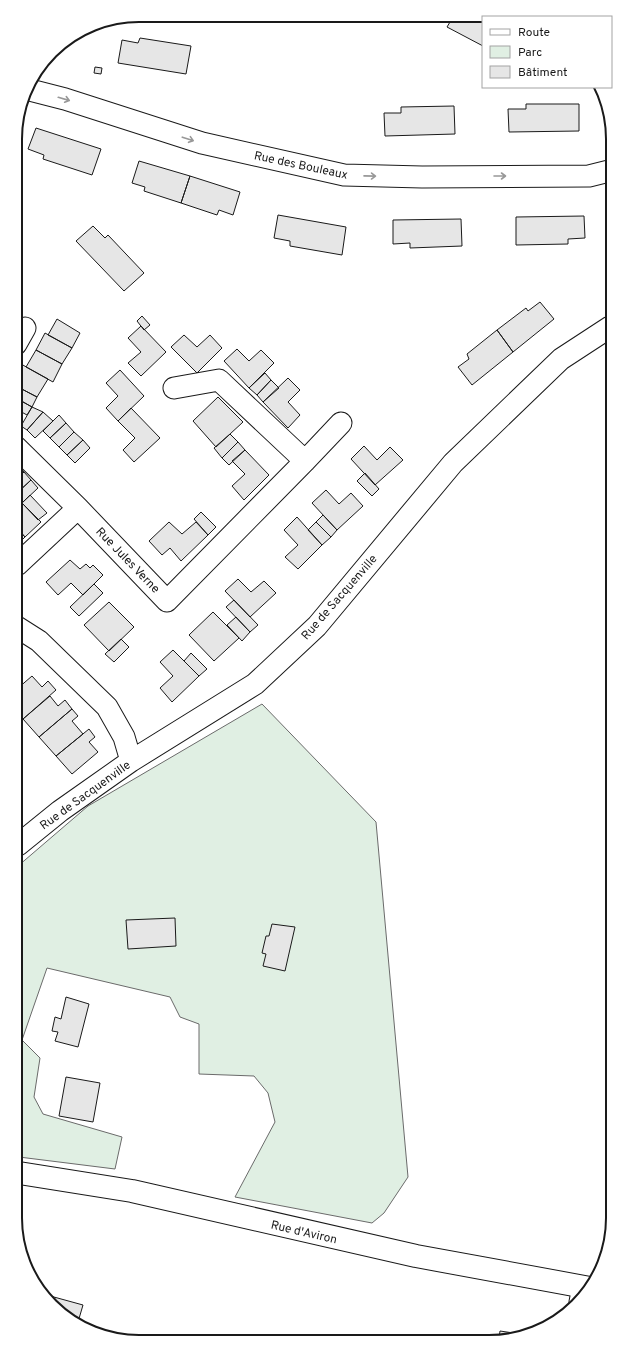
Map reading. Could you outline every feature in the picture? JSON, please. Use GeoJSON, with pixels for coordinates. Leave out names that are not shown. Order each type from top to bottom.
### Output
{"type":"FeatureCollection","features":[{"type":"Feature","properties":{"kind":"street","name":"Rue des Bouleaux"},"geometry":{"type":"LineString","coordinates":[[33,91],[64,99],[202,143],[344,175],[422,177],[589,176],[606,172]]}},
{"type":"Feature","properties":{"kind":"street","name":"Rue de Sacquenville"},"geometry":{"type":"LineString","coordinates":[[22,842],[60,811],[131,761],[255,684],[317,626],[453,463],[561,359],[606,330]]}},
{"type":"Feature","properties":{"kind":"street"},"geometry":{"type":"LineString","coordinates":[[174,388],[219,380],[305,461]]}},
{"type":"Feature","properties":{"kind":"street","name":"Rue Jules Verne"},"geometry":{"type":"LineString","coordinates":[[78,508],[167,601],[341,423]]}},
{"type":"Feature","properties":{"kind":"street"},"geometry":{"type":"LineString","coordinates":[[22,453],[78,508],[22,560]]}},
{"type":"Feature","properties":{"kind":"street"},"geometry":{"type":"LineString","coordinates":[[22,630],[39,641],[107,707],[124,738],[131,761]]}},
{"type":"Feature","properties":{"kind":"street","name":"Rue d'Aviron"},"geometry":{"type":"LineString","coordinates":[[22,1173],[132,1192],[580,1291]]}},
{"type":"Feature","properties":{"kind":"green space"},"geometry":{"type":"Polygon","coordinates":[[[262,704],[376,822],[408,1177],[384,1213],[372,1223],[235,1197],[275,1122],[268,1093],[254,1076],[199,1074],[199,1024],[180,1017],[170,997],[47,968],[22,1040],[22,863],[88,806],[262,704]]]}},
{"type":"Feature","properties":{"kind":"green space"},"geometry":{"type":"Polygon","coordinates":[[[22,1040],[40,1058],[34,1097],[43,1114],[122,1137],[115,1169],[22,1157],[22,1040]]]}},
{"type":"Feature","properties":{"kind":"building"},"geometry":{"type":"Polygon","coordinates":[[[450,22],[482,22],[482,45],[447,27],[450,22]]]}},
{"type":"Feature","properties":{"kind":"building"},"geometry":{"type":"Polygon","coordinates":[[[140,38],[191,46],[186,74],[118,63],[122,40],[138,43],[140,38]]]}},
{"type":"Feature","properties":{"kind":"building"},"geometry":{"type":"Polygon","coordinates":[[[95,67],[102,68],[101,74],[94,73],[95,67]]]}},
{"type":"Feature","properties":{"kind":"building"},"geometry":{"type":"Polygon","coordinates":[[[526,104],[579,104],[579,131],[509,132],[508,109],[526,109],[526,104]]]}},
{"type":"Feature","properties":{"kind":"building"},"geometry":{"type":"Polygon","coordinates":[[[454,106],[455,134],[385,136],[384,113],[401,113],[401,107],[454,106]]]}},
{"type":"Feature","properties":{"kind":"building"},"geometry":{"type":"Polygon","coordinates":[[[36,128],[101,149],[92,175],[43,159],[44,155],[28,149],[36,128]]]}},
{"type":"Feature","properties":{"kind":"building"},"geometry":{"type":"Polygon","coordinates":[[[139,161],[190,176],[181,203],[144,191],[145,187],[132,183],[139,161]]]}},
{"type":"Feature","properties":{"kind":"building"},"geometry":{"type":"Polygon","coordinates":[[[190,176],[240,192],[233,215],[219,210],[217,215],[181,203],[190,176]]]}},
{"type":"Feature","properties":{"kind":"building"},"geometry":{"type":"Polygon","coordinates":[[[278,215],[346,227],[342,255],[290,246],[290,241],[274,238],[278,215]]]}},
{"type":"Feature","properties":{"kind":"building"},"geometry":{"type":"Polygon","coordinates":[[[584,216],[585,238],[568,239],[568,244],[516,245],[516,217],[584,216]]]}},
{"type":"Feature","properties":{"kind":"building"},"geometry":{"type":"Polygon","coordinates":[[[461,219],[462,246],[410,248],[410,243],[393,244],[393,220],[461,219]]]}},
{"type":"Feature","properties":{"kind":"building"},"geometry":{"type":"Polygon","coordinates":[[[93,226],[105,238],[108,235],[144,273],[124,291],[76,241],[93,226]]]}},
{"type":"Feature","properties":{"kind":"building"},"geometry":{"type":"Polygon","coordinates":[[[540,302],[554,319],[513,352],[497,330],[526,308],[528,311],[540,302]]]}},
{"type":"Feature","properties":{"kind":"building"},"geometry":{"type":"Polygon","coordinates":[[[142,316],[150,325],[144,330],[137,321],[142,316]]]}},
{"type":"Feature","properties":{"kind":"building"},"geometry":{"type":"Polygon","coordinates":[[[57,319],[80,333],[72,348],[48,335],[57,319]]]}},
{"type":"Feature","properties":{"kind":"building"},"geometry":{"type":"Polygon","coordinates":[[[141,326],[166,352],[141,376],[128,363],[141,352],[128,338],[141,326]]]}},
{"type":"Feature","properties":{"kind":"building"},"geometry":{"type":"Polygon","coordinates":[[[497,330],[513,352],[472,385],[458,367],[469,359],[467,354],[497,330]]]}},
{"type":"Feature","properties":{"kind":"building"},"geometry":{"type":"Polygon","coordinates":[[[45,333],[72,348],[62,364],[36,350],[45,333]]]}},
{"type":"Feature","properties":{"kind":"building"},"geometry":{"type":"Polygon","coordinates":[[[184,335],[197,347],[210,335],[222,348],[197,373],[171,347],[184,335]]]}},
{"type":"Feature","properties":{"kind":"building"},"geometry":{"type":"Polygon","coordinates":[[[237,349],[249,361],[261,350],[274,363],[249,388],[224,361],[237,349]]]}},
{"type":"Feature","properties":{"kind":"building"},"geometry":{"type":"Polygon","coordinates":[[[36,350],[62,364],[53,382],[26,367],[36,350]]]}},
{"type":"Feature","properties":{"kind":"building"},"geometry":{"type":"Polygon","coordinates":[[[22,365],[48,379],[37,397],[22,389],[22,365]]]}},
{"type":"Feature","properties":{"kind":"building"},"geometry":{"type":"Polygon","coordinates":[[[120,370],[144,396],[118,421],[106,408],[118,396],[106,383],[120,370]]]}},
{"type":"Feature","properties":{"kind":"building"},"geometry":{"type":"Polygon","coordinates":[[[265,373],[271,380],[257,395],[249,388],[265,373]]]}},
{"type":"Feature","properties":{"kind":"building"},"geometry":{"type":"Polygon","coordinates":[[[288,378],[300,390],[288,402],[300,415],[288,428],[263,402],[288,378]]]}},
{"type":"Feature","properties":{"kind":"building"},"geometry":{"type":"Polygon","coordinates":[[[271,380],[279,388],[263,402],[257,395],[271,380]]]}},
{"type":"Feature","properties":{"kind":"building"},"geometry":{"type":"Polygon","coordinates":[[[22,389],[37,397],[32,407],[22,401],[22,389]]]}},
{"type":"Feature","properties":{"kind":"building"},"geometry":{"type":"Polygon","coordinates":[[[218,397],[243,422],[216,447],[193,421],[218,397]]]}},
{"type":"Feature","properties":{"kind":"building"},"geometry":{"type":"Polygon","coordinates":[[[22,401],[32,407],[27,415],[22,412],[22,401]]]}},
{"type":"Feature","properties":{"kind":"building"},"geometry":{"type":"Polygon","coordinates":[[[32,407],[43,412],[27,430],[22,427],[32,407]]]}},
{"type":"Feature","properties":{"kind":"building"},"geometry":{"type":"Polygon","coordinates":[[[131,408],[160,438],[134,462],[123,450],[135,438],[118,421],[131,408]]]}},
{"type":"Feature","properties":{"kind":"building"},"geometry":{"type":"Polygon","coordinates":[[[43,412],[53,421],[35,438],[27,430],[43,412]]]}},
{"type":"Feature","properties":{"kind":"building"},"geometry":{"type":"Polygon","coordinates":[[[59,415],[66,423],[50,438],[43,431],[59,415]]]}},
{"type":"Feature","properties":{"kind":"building"},"geometry":{"type":"Polygon","coordinates":[[[66,423],[74,432],[59,447],[50,438],[66,423]]]}},
{"type":"Feature","properties":{"kind":"building"},"geometry":{"type":"Polygon","coordinates":[[[74,432],[83,440],[67,455],[59,447],[74,432]]]}},
{"type":"Feature","properties":{"kind":"building"},"geometry":{"type":"Polygon","coordinates":[[[230,434],[238,442],[222,458],[214,448],[230,434]]]}},
{"type":"Feature","properties":{"kind":"building"},"geometry":{"type":"Polygon","coordinates":[[[83,440],[90,448],[75,463],[67,455],[83,440]]]}},
{"type":"Feature","properties":{"kind":"building"},"geometry":{"type":"Polygon","coordinates":[[[238,442],[245,450],[229,465],[222,458],[238,442]]]}},
{"type":"Feature","properties":{"kind":"building"},"geometry":{"type":"Polygon","coordinates":[[[364,446],[377,460],[390,447],[403,460],[375,485],[351,459],[364,446]]]}},
{"type":"Feature","properties":{"kind":"building"},"geometry":{"type":"Polygon","coordinates":[[[245,450],[269,475],[244,500],[232,486],[245,474],[232,461],[245,450]]]}},
{"type":"Feature","properties":{"kind":"building"},"geometry":{"type":"Polygon","coordinates":[[[24,472],[31,480],[22,488],[22,474],[24,472]]]}},
{"type":"Feature","properties":{"kind":"building"},"geometry":{"type":"Polygon","coordinates":[[[365,473],[379,489],[372,496],[357,481],[365,473]]]}},
{"type":"Feature","properties":{"kind":"building"},"geometry":{"type":"Polygon","coordinates":[[[31,480],[38,488],[22,503],[22,488],[31,480]]]}},
{"type":"Feature","properties":{"kind":"building"},"geometry":{"type":"Polygon","coordinates":[[[326,490],[339,504],[351,493],[363,506],[337,530],[312,503],[326,490]]]}},
{"type":"Feature","properties":{"kind":"building"},"geometry":{"type":"Polygon","coordinates":[[[30,495],[47,513],[38,520],[22,503],[30,495]]]}},
{"type":"Feature","properties":{"kind":"building"},"geometry":{"type":"Polygon","coordinates":[[[22,503],[41,522],[25,537],[22,534],[22,503]]]}},
{"type":"Feature","properties":{"kind":"building"},"geometry":{"type":"Polygon","coordinates":[[[201,512],[216,527],[208,535],[194,519],[201,512]]]}},
{"type":"Feature","properties":{"kind":"building"},"geometry":{"type":"Polygon","coordinates":[[[323,515],[337,530],[331,537],[316,522],[323,515]]]}},
{"type":"Feature","properties":{"kind":"building"},"geometry":{"type":"Polygon","coordinates":[[[297,517],[322,545],[298,569],[285,557],[298,545],[284,530],[297,517]]]}},
{"type":"Feature","properties":{"kind":"building"},"geometry":{"type":"Polygon","coordinates":[[[169,522],[182,534],[196,522],[208,535],[181,561],[170,548],[162,555],[149,541],[169,522]]]}},
{"type":"Feature","properties":{"kind":"building"},"geometry":{"type":"Polygon","coordinates":[[[316,522],[331,537],[322,545],[308,530],[316,522]]]}},
{"type":"Feature","properties":{"kind":"building"},"geometry":{"type":"Polygon","coordinates":[[[70,560],[80,569],[86,564],[90,568],[93,565],[103,575],[83,595],[71,583],[58,595],[46,582],[70,560]]]}},
{"type":"Feature","properties":{"kind":"building"},"geometry":{"type":"Polygon","coordinates":[[[238,579],[251,592],[264,581],[276,593],[250,617],[225,591],[238,579]]]}},
{"type":"Feature","properties":{"kind":"building"},"geometry":{"type":"Polygon","coordinates":[[[94,584],[103,593],[79,616],[70,607],[94,584]]]}},
{"type":"Feature","properties":{"kind":"building"},"geometry":{"type":"Polygon","coordinates":[[[234,600],[258,625],[250,632],[226,607],[234,600]]]}},
{"type":"Feature","properties":{"kind":"building"},"geometry":{"type":"Polygon","coordinates":[[[109,602],[134,627],[109,651],[84,625],[109,602]]]}},
{"type":"Feature","properties":{"kind":"building"},"geometry":{"type":"Polygon","coordinates":[[[213,612],[239,638],[214,661],[189,635],[213,612]]]}},
{"type":"Feature","properties":{"kind":"building"},"geometry":{"type":"Polygon","coordinates":[[[236,617],[250,632],[242,641],[227,625],[236,617]]]}},
{"type":"Feature","properties":{"kind":"building"},"geometry":{"type":"Polygon","coordinates":[[[121,639],[129,647],[114,662],[105,654],[121,639]]]}},
{"type":"Feature","properties":{"kind":"building"},"geometry":{"type":"Polygon","coordinates":[[[173,650],[199,676],[172,702],[160,688],[173,676],[160,662],[173,650]]]}},
{"type":"Feature","properties":{"kind":"building"},"geometry":{"type":"Polygon","coordinates":[[[191,653],[207,669],[199,676],[184,661],[191,653]]]}},
{"type":"Feature","properties":{"kind":"building"},"geometry":{"type":"Polygon","coordinates":[[[32,676],[42,687],[48,681],[56,690],[23,719],[22,685],[32,676]]]}},
{"type":"Feature","properties":{"kind":"building"},"geometry":{"type":"Polygon","coordinates":[[[50,696],[58,706],[65,700],[72,709],[39,737],[23,719],[50,696]]]}},
{"type":"Feature","properties":{"kind":"building"},"geometry":{"type":"Polygon","coordinates":[[[72,709],[78,716],[72,721],[83,734],[56,756],[39,737],[72,709]]]}},
{"type":"Feature","properties":{"kind":"building"},"geometry":{"type":"Polygon","coordinates":[[[89,729],[95,737],[89,742],[98,752],[72,774],[56,756],[89,729]]]}},
{"type":"Feature","properties":{"kind":"building"},"geometry":{"type":"Polygon","coordinates":[[[175,918],[176,946],[128,949],[126,920],[175,918]]]}},
{"type":"Feature","properties":{"kind":"building"},"geometry":{"type":"Polygon","coordinates":[[[272,924],[295,927],[285,971],[263,966],[266,954],[262,953],[266,936],[269,936],[272,924]]]}},
{"type":"Feature","properties":{"kind":"building"},"geometry":{"type":"Polygon","coordinates":[[[66,997],[89,1004],[78,1047],[55,1041],[58,1032],[52,1031],[55,1017],[61,1019],[66,997]]]}},
{"type":"Feature","properties":{"kind":"building"},"geometry":{"type":"Polygon","coordinates":[[[66,1077],[100,1083],[93,1122],[59,1116],[66,1077]]]}},
{"type":"Feature","properties":{"kind":"building"},"geometry":{"type":"Polygon","coordinates":[[[53,1297],[83,1305],[79,1318],[62,1306],[53,1297]]]}},
{"type":"Feature","properties":{"kind":"building"},"geometry":{"type":"Polygon","coordinates":[[[500,1331],[511,1333],[504,1334],[500,1334],[500,1331]]]}}]}
